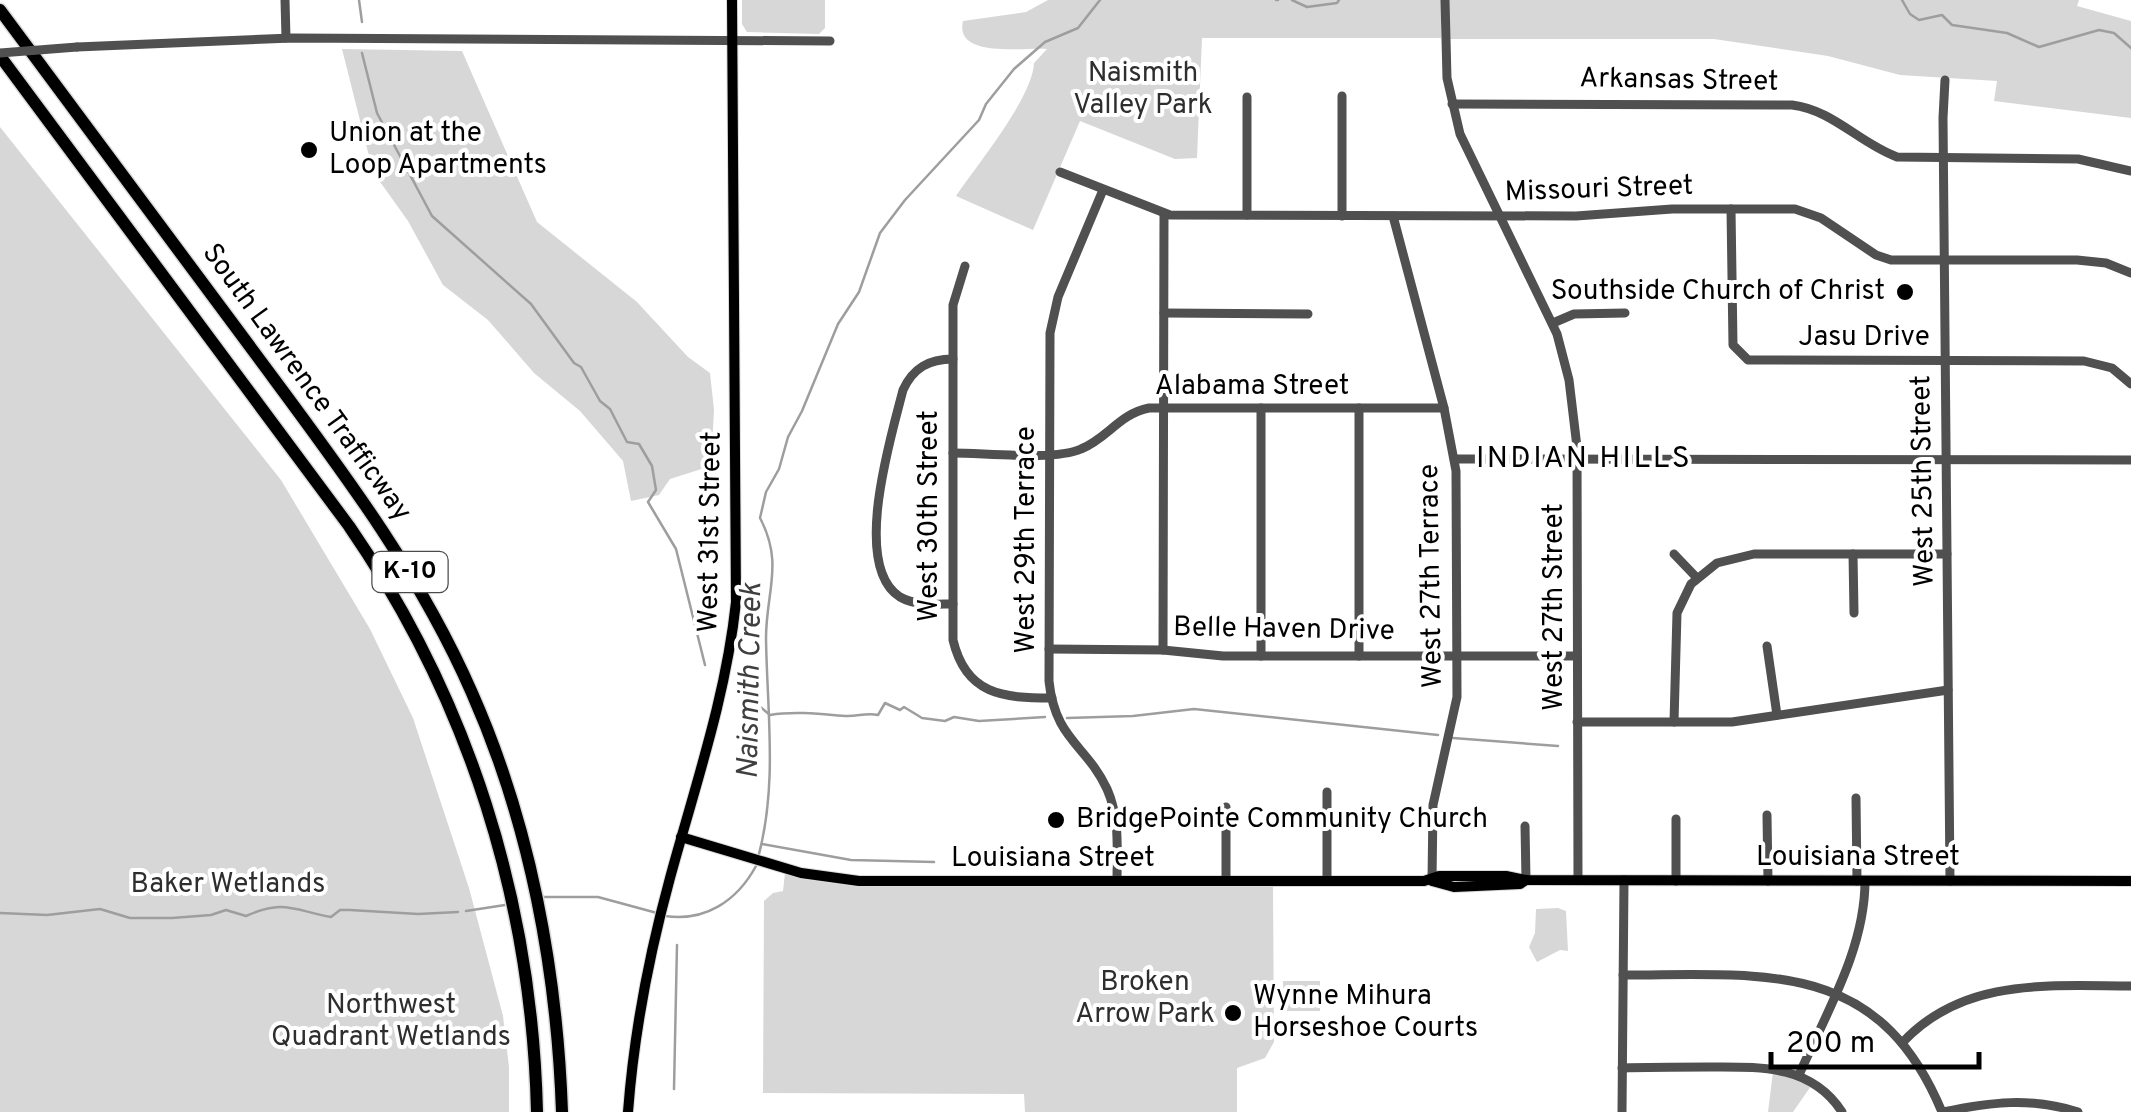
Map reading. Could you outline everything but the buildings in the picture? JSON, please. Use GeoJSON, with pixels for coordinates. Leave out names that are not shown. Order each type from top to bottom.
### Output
{"type":"FeatureCollection","features":[{"type":"Feature","properties":{"kind":"highway","name":"South Lawrence Trafficway"},"geometry":{"type":"LineString","coordinates":[[0,10],[352,484],[398,552],[440,626],[481,714],[508,791],[543,923],[556,1021],[562,1112]]}},
{"type":"Feature","properties":{"kind":"highway","name":"South Lawrence Trafficway"},"geometry":{"type":"LineString","coordinates":[[0,54],[330,498],[380,571],[417,636],[450,702],[480,782],[504,863],[533,1016],[537,1112]]}},
{"type":"Feature","properties":{"kind":"main road","name":"West 31st Street"},"geometry":{"type":"LineString","coordinates":[[628,1112],[636,1035],[653,946],[723,689],[736,602],[732,0]]}},
{"type":"Feature","properties":{"kind":"main road","name":"Louisiana Street"},"geometry":{"type":"LineString","coordinates":[[681,837],[780,867],[859,881],[1432,881],[1454,887],[1520,884],[1526,880],[2131,881]]}},
{"type":"Feature","properties":{"kind":"street"},"geometry":{"type":"LineString","coordinates":[[284,0],[286,38]]}},
{"type":"Feature","properties":{"kind":"street","name":"West 27th Street"},"geometry":{"type":"LineString","coordinates":[[1444,0],[1446,63],[1460,134],[1553,324],[1569,380],[1577,459],[1578,880]]}},
{"type":"Feature","properties":{"kind":"street"},"geometry":{"type":"LineString","coordinates":[[0,54],[286,38],[830,40]]}},
{"type":"Feature","properties":{"kind":"street","name":"West 25th Street"},"geometry":{"type":"LineString","coordinates":[[1946,80],[1943,159],[1950,881]]}},
{"type":"Feature","properties":{"kind":"street"},"geometry":{"type":"LineString","coordinates":[[1342,96],[1342,216]]}},
{"type":"Feature","properties":{"kind":"street"},"geometry":{"type":"LineString","coordinates":[[1247,216],[1248,97]]}},
{"type":"Feature","properties":{"kind":"street","name":"Arkansas Street"},"geometry":{"type":"LineString","coordinates":[[1452,104],[1792,104],[1819,111],[1872,146],[1897,157],[2078,159],[2131,171]]}},
{"type":"Feature","properties":{"kind":"street","name":"Missouri Street"},"geometry":{"type":"LineString","coordinates":[[1060,172],[1164,214],[1500,216],[1731,208],[1804,211],[1883,258],[2093,261],[2131,273]]}},
{"type":"Feature","properties":{"kind":"street","name":"West 29th Terrace"},"geometry":{"type":"LineString","coordinates":[[1103,190],[1058,297],[1052,322],[1049,649],[1052,698],[1064,732],[1099,776],[1112,804],[1117,881]]}},
{"type":"Feature","properties":{"kind":"street","name":"Jasu Drive"},"geometry":{"type":"LineString","coordinates":[[1731,208],[1733,339],[1743,358],[2084,361],[2112,368],[2131,384]]}},
{"type":"Feature","properties":{"kind":"street"},"geometry":{"type":"LineString","coordinates":[[1164,214],[1164,650]]}},
{"type":"Feature","properties":{"kind":"street","name":"West 27th Terrace"},"geometry":{"type":"LineString","coordinates":[[1393,216],[1455,459],[1458,656],[1454,711],[1432,806],[1432,881]]}},
{"type":"Feature","properties":{"kind":"street","name":"West 30th Street"},"geometry":{"type":"LineString","coordinates":[[965,266],[953,304],[956,651],[972,679],[993,693],[1010,698],[1052,698]]}},
{"type":"Feature","properties":{"kind":"street"},"geometry":{"type":"LineString","coordinates":[[1164,313],[1308,314]]}},
{"type":"Feature","properties":{"kind":"street"},"geometry":{"type":"LineString","coordinates":[[1553,324],[1583,313],[1625,314]]}},
{"type":"Feature","properties":{"kind":"street"},"geometry":{"type":"LineString","coordinates":[[953,359],[925,364],[903,390],[878,512],[877,550],[879,570],[895,593],[912,602],[953,604]]}},
{"type":"Feature","properties":{"kind":"street","name":"Alabama Street"},"geometry":{"type":"LineString","coordinates":[[953,453],[1068,454],[1090,445],[1133,412],[1164,408],[1444,408]]}},
{"type":"Feature","properties":{"kind":"street"},"geometry":{"type":"LineString","coordinates":[[1261,656],[1262,408]]}},
{"type":"Feature","properties":{"kind":"street"},"geometry":{"type":"LineString","coordinates":[[1359,408],[1359,656]]}},
{"type":"Feature","properties":{"kind":"street"},"geometry":{"type":"LineString","coordinates":[[1455,459],[2131,460]]}},
{"type":"Feature","properties":{"kind":"street"},"geometry":{"type":"LineString","coordinates":[[1674,554],[1697,578]]}},
{"type":"Feature","properties":{"kind":"street"},"geometry":{"type":"LineString","coordinates":[[1853,554],[1854,613]]}},
{"type":"Feature","properties":{"kind":"street"},"geometry":{"type":"LineString","coordinates":[[1674,722],[1675,624],[1686,592],[1697,578],[1722,561],[1744,555],[1947,554]]}},
{"type":"Feature","properties":{"kind":"street"},"geometry":{"type":"LineString","coordinates":[[1767,646],[1777,716]]}},
{"type":"Feature","properties":{"kind":"street","name":"Belle Haven Drive"},"geometry":{"type":"LineString","coordinates":[[1049,649],[1164,650],[1217,656],[1577,656]]}},
{"type":"Feature","properties":{"kind":"street"},"geometry":{"type":"LineString","coordinates":[[1577,722],[1732,722],[1948,690]]}},
{"type":"Feature","properties":{"kind":"street"},"geometry":{"type":"LineString","coordinates":[[1327,792],[1328,881]]}},
{"type":"Feature","properties":{"kind":"street"},"geometry":{"type":"LineString","coordinates":[[1799,1075],[1860,933],[1856,798]]}},
{"type":"Feature","properties":{"kind":"street"},"geometry":{"type":"LineString","coordinates":[[1226,807],[1226,881]]}},
{"type":"Feature","properties":{"kind":"street"},"geometry":{"type":"LineString","coordinates":[[1768,815],[1768,881]]}},
{"type":"Feature","properties":{"kind":"street"},"geometry":{"type":"LineString","coordinates":[[1676,819],[1676,880]]}},
{"type":"Feature","properties":{"kind":"street"},"geometry":{"type":"LineString","coordinates":[[1525,826],[1526,880]]}},
{"type":"Feature","properties":{"kind":"street"},"geometry":{"type":"LineString","coordinates":[[1622,1112],[1624,880]]}},
{"type":"Feature","properties":{"kind":"street"},"geometry":{"type":"LineString","coordinates":[[1623,975],[1768,977],[1834,992],[1870,1012],[1903,1042],[1924,1072],[1942,1112],[2018,1100],[2078,1112]]}},
{"type":"Feature","properties":{"kind":"street"},"geometry":{"type":"LineString","coordinates":[[1903,1042],[1944,1009],[1998,990],[2131,986]]}},
{"type":"Feature","properties":{"kind":"street"},"geometry":{"type":"LineString","coordinates":[[1622,1068],[1759,1068],[1799,1075],[1829,1096],[1842,1112]]}},
{"type":"Feature","properties":{"kind":"green space"},"geometry":{"type":"Polygon","coordinates":[[[742,0],[825,0],[825,28],[819,34],[747,32],[742,24],[742,0]]]}},
{"type":"Feature","properties":{"kind":"green space","name":"Naismith Valley Park"},"geometry":{"type":"Polygon","coordinates":[[[1048,0],[1441,0],[1441,38],[1202,38],[1197,158],[1175,159],[1080,121],[1033,230],[956,196],[1014,112],[1034,63],[1047,49],[979,46],[963,33],[963,21],[1026,12],[1048,0]]]}},
{"type":"Feature","properties":{"kind":"green space"},"geometry":{"type":"Polygon","coordinates":[[[1449,0],[2079,0],[2077,6],[2131,21],[2131,118],[1994,101],[1997,81],[1900,75],[1828,56],[1714,39],[1449,39],[1449,0]]]}},
{"type":"Feature","properties":{"kind":"green space"},"geometry":{"type":"Polygon","coordinates":[[[342,49],[462,51],[537,222],[637,302],[688,357],[710,373],[714,410],[711,466],[670,479],[659,495],[631,501],[623,461],[580,411],[534,373],[488,320],[443,285],[408,221],[373,172],[342,49]]]}},
{"type":"Feature","properties":{"kind":"green space","name":"Baker Wetlands"},"geometry":{"type":"Polygon","coordinates":[[[0,127],[281,480],[370,629],[413,718],[469,888],[503,1016],[509,1112],[0,1112],[0,127]]]}},
{"type":"Feature","properties":{"kind":"green space","name":"Broken Arrow Park"},"geometry":{"type":"Polygon","coordinates":[[[785,873],[867,886],[1273,886],[1274,1042],[1265,1058],[1237,1068],[1237,1112],[1025,1112],[1024,1094],[763,1093],[764,901],[783,891],[785,873]]]}},
{"type":"Feature","properties":{"kind":"green space"},"geometry":{"type":"Polygon","coordinates":[[[1536,909],[1566,911],[1568,951],[1560,950],[1537,962],[1529,947],[1535,933],[1536,909]]]}},
{"type":"Feature","properties":{"kind":"green space"},"geometry":{"type":"Polygon","coordinates":[[[1283,981],[1320,981],[1320,1011],[1283,1011],[1283,981]]]}},
{"type":"Feature","properties":{"kind":"green space"},"geometry":{"type":"Polygon","coordinates":[[[1773,1072],[1811,1086],[1793,1112],[1768,1112],[1773,1072]]]}},
{"type":"Feature","properties":{"kind":"waterway"},"geometry":{"type":"LineString","coordinates":[[359,0],[362,22]]}},
{"type":"Feature","properties":{"kind":"waterway","name":"Naismith Creek"},"geometry":{"type":"LineString","coordinates":[[758,858],[770,775],[766,638],[772,564],[760,518],[766,492],[838,324],[859,292],[880,233],[979,120],[986,104],[1014,69],[1045,42],[1078,28],[1100,0]]}},
{"type":"Feature","properties":{"kind":"waterway","name":"Naismith Creek"},"geometry":{"type":"LineString","coordinates":[[1292,0],[1307,7],[1339,0]]}},
{"type":"Feature","properties":{"kind":"waterway","name":"Naismith Creek"},"geometry":{"type":"LineString","coordinates":[[1902,0],[1919,20],[1942,15],[1952,25],[2007,33],[2039,47],[2099,30],[2114,33],[2131,48]]}},
{"type":"Feature","properties":{"kind":"waterway"},"geometry":{"type":"LineString","coordinates":[[362,53],[377,113],[432,216],[531,304],[581,367],[627,442],[639,444],[652,466],[656,490],[648,502],[676,549],[705,665]]}},
{"type":"Feature","properties":{"kind":"waterway"},"geometry":{"type":"LineString","coordinates":[[745,694],[770,715],[878,715],[885,703],[900,710],[904,707],[922,718],[945,721],[954,717],[979,721],[1045,717]]}},
{"type":"Feature","properties":{"kind":"waterway"},"geometry":{"type":"LineString","coordinates":[[1067,718],[1194,709],[1438,735]]}},
{"type":"Feature","properties":{"kind":"waterway"},"geometry":{"type":"LineString","coordinates":[[1453,738],[1558,746]]}},
{"type":"Feature","properties":{"kind":"waterway"},"geometry":{"type":"LineString","coordinates":[[762,844],[851,860],[934,862]]}},
{"type":"Feature","properties":{"kind":"waterway"},"geometry":{"type":"LineString","coordinates":[[955,864],[977,865]]}},
{"type":"Feature","properties":{"kind":"waterway","name":"Naismith Creek"},"geometry":{"type":"LineString","coordinates":[[665,916],[693,916],[718,906],[739,889],[756,866]]}},
{"type":"Feature","properties":{"kind":"waterway","name":"Naismith Creek"},"geometry":{"type":"LineString","coordinates":[[543,897],[598,897],[657,913]]}},
{"type":"Feature","properties":{"kind":"waterway","name":"Naismith Creek"},"geometry":{"type":"LineString","coordinates":[[466,911],[505,905]]}},
{"type":"Feature","properties":{"kind":"waterway","name":"Naismith Creek"},"geometry":{"type":"LineString","coordinates":[[0,913],[47,915],[100,909],[130,918],[172,918],[226,910],[246,916],[280,907],[331,917],[340,910],[458,912]]}},
{"type":"Feature","properties":{"kind":"waterway"},"geometry":{"type":"LineString","coordinates":[[674,1089],[677,945]]}},
{"type":"Feature","properties":{"kind":"place","name":"Union at the Loop Apartments"},"geometry":{"type":"Point","coordinates":[309,150]}},
{"type":"Feature","properties":{"kind":"place","name":"Southside Church of Christ"},"geometry":{"type":"Point","coordinates":[1905,292]}},
{"type":"Feature","properties":{"kind":"place","name":"BridgePointe Community Church"},"geometry":{"type":"Point","coordinates":[1056,820]}},
{"type":"Feature","properties":{"kind":"place","name":"Wynne Mihura Horseshoe Courts"},"geometry":{"type":"Point","coordinates":[1233,1013]}},
{"type":"Feature","properties":{"kind":"district","name":"INDIAN HILLS"},"geometry":{"type":"Point","coordinates":[1584,459]}},
{"type":"Feature","properties":{"kind":"park label","name":"Northwest Quadrant Wetlands"},"geometry":{"type":"Point","coordinates":[391,1022]}}]}
